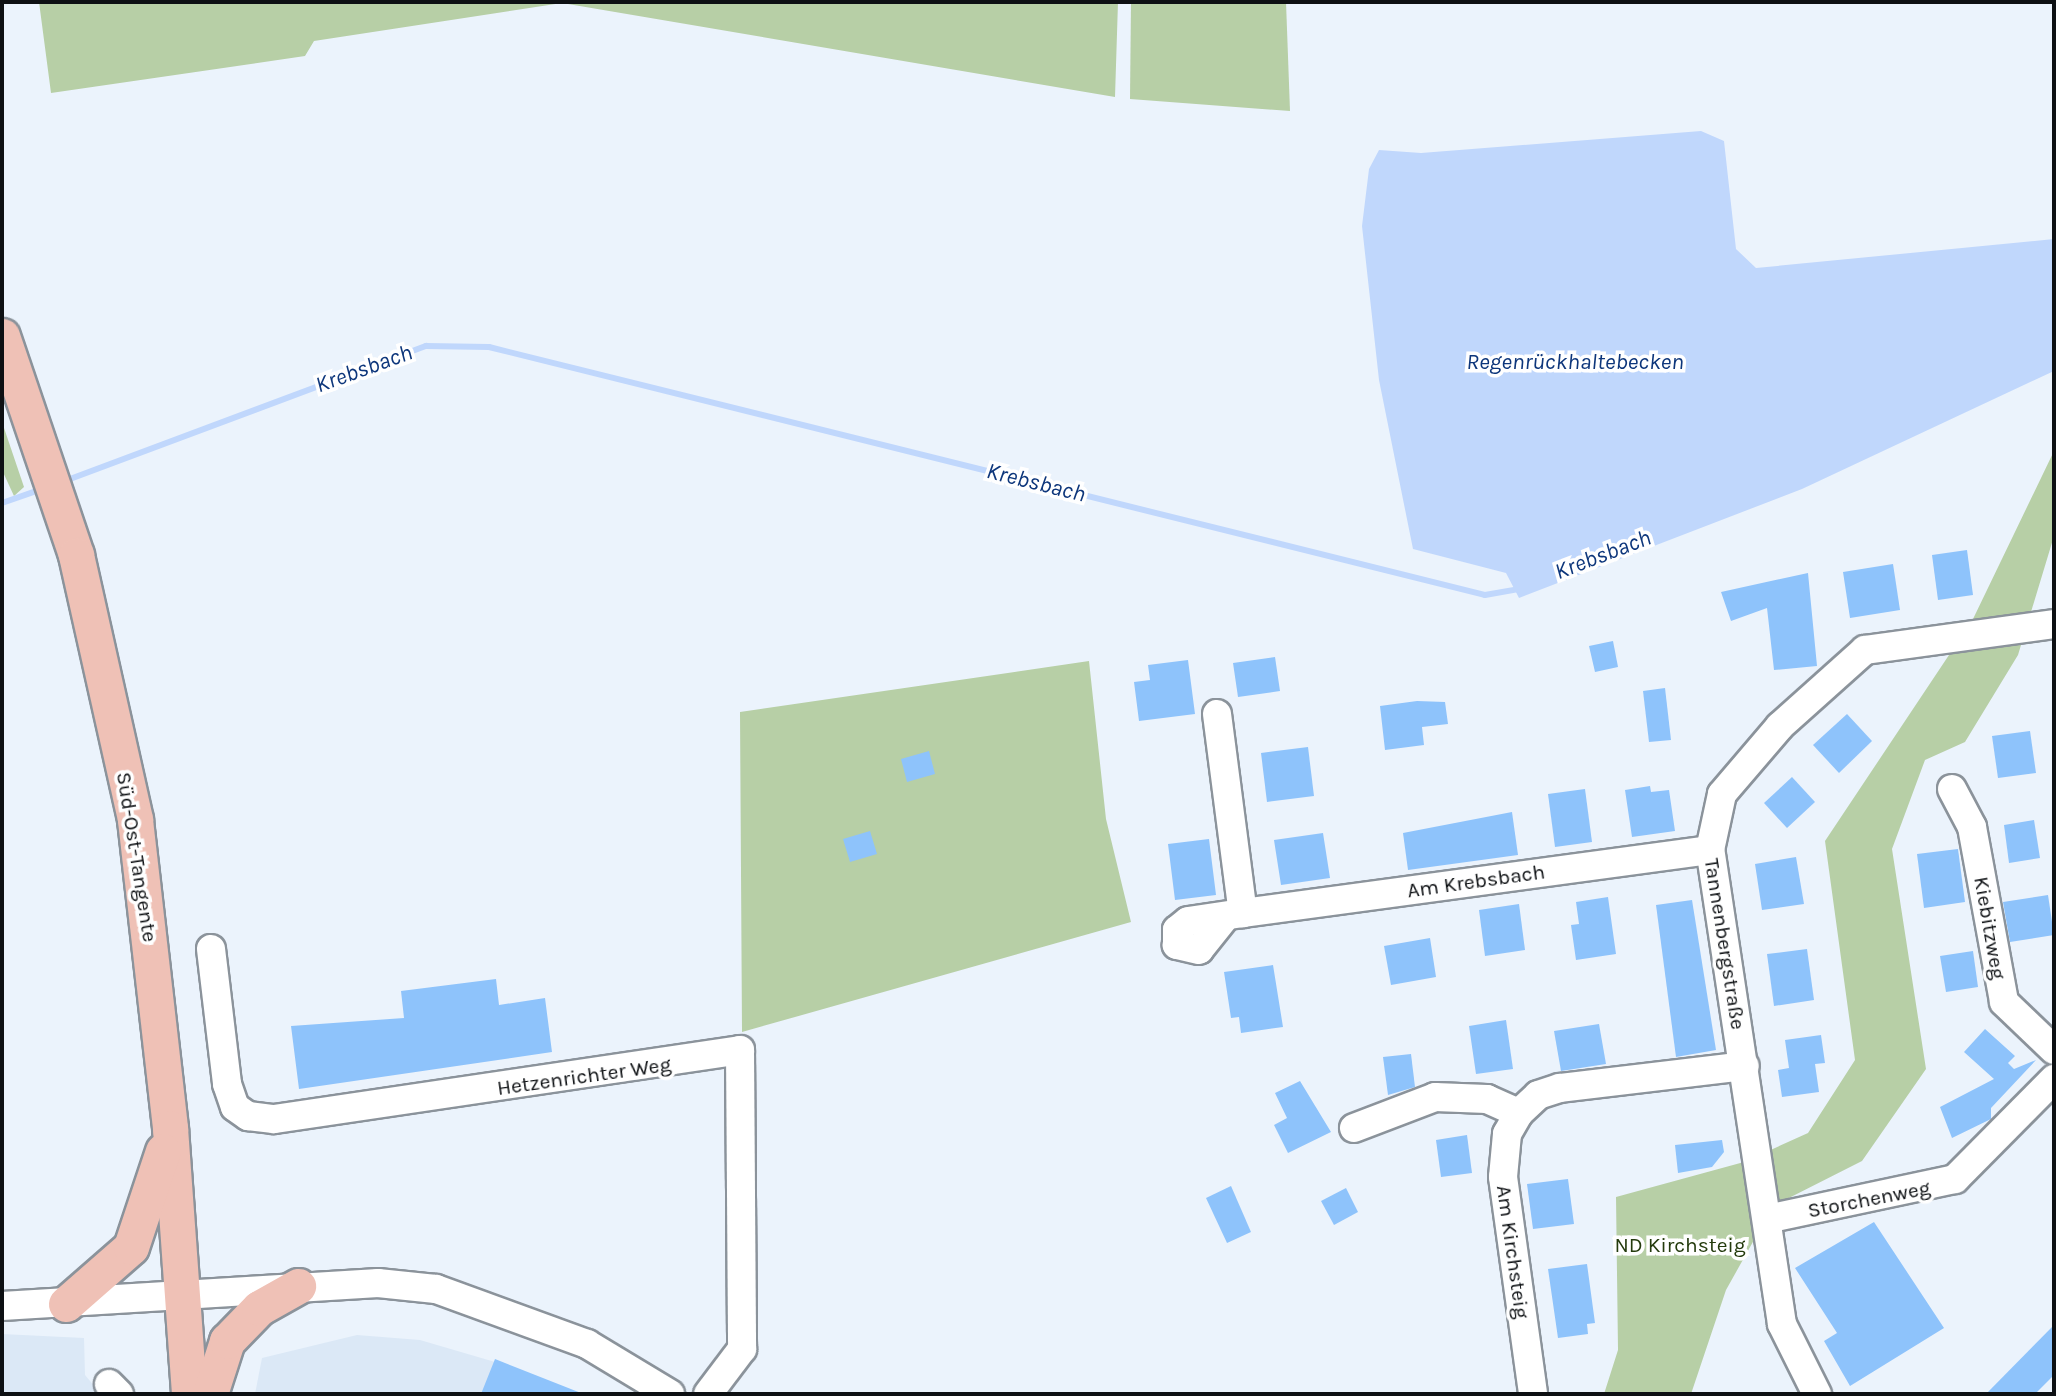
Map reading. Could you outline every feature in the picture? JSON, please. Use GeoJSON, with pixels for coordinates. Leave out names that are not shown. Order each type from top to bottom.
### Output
{"type":"FeatureCollection","features":[{"type":"Feature","properties":{"kind":"main road","name":"Süd-Ost-Tangente"},"geometry":{"type":"LineString","coordinates":[[2,337],[38,430],[76,555],[135,820],[170,1128],[189,1394]]}},
{"type":"Feature","properties":{"kind":"main road"},"geometry":{"type":"LineString","coordinates":[[66,1304],[131,1247],[170,1128]]}},
{"type":"Feature","properties":{"kind":"main road"},"geometry":{"type":"LineString","coordinates":[[210,1394],[227,1341],[259,1308],[298,1286]]}},
{"type":"Feature","properties":{"kind":"street","name":"Tannenbergstraße"},"geometry":{"type":"LineString","coordinates":[[1817,1394],[1782,1324],[1745,1066],[1710,850],[1722,794],[1780,726],[1865,650],[2054,624]]}},
{"type":"Feature","properties":{"kind":"street","name":"Am Krebsbach"},"geometry":{"type":"LineString","coordinates":[[1217,714],[1235,914],[1710,850]]}},
{"type":"Feature","properties":{"kind":"street","name":"Kiebitzweg"},"geometry":{"type":"LineString","coordinates":[[1952,789],[1972,827],[2004,1002],[2054,1050]]}},
{"type":"Feature","properties":{"kind":"street","name":"Hetzenrichter Weg"},"geometry":{"type":"LineString","coordinates":[[211,949],[227,1084],[235,1107],[248,1116],[288,1117],[740,1050],[742,1349],[708,1394]]}},
{"type":"Feature","properties":{"kind":"street"},"geometry":{"type":"LineString","coordinates":[[1354,1128],[1435,1097],[1487,1099],[1518,1112],[1538,1095],[1560,1088],[1745,1066]]}},
{"type":"Feature","properties":{"kind":"street","name":"Storchenweg"},"geometry":{"type":"LineString","coordinates":[[1767,1219],[1955,1179],[2054,1079]]}},
{"type":"Feature","properties":{"kind":"street","name":"Am Kirchsteig"},"geometry":{"type":"LineString","coordinates":[[1518,1112],[1507,1134],[1503,1177],[1533,1394]]}},
{"type":"Feature","properties":{"kind":"street"},"geometry":{"type":"LineString","coordinates":[[2,1306],[66,1304],[298,1286],[378,1283],[436,1289],[587,1343],[670,1394]]}},
{"type":"Feature","properties":{"kind":"shaded area"},"geometry":{"type":"Polygon","coordinates":[[[2,1334],[84,1338],[85,1375],[101,1394],[2,1394],[2,1334]]]}},
{"type":"Feature","properties":{"kind":"shaded area"},"geometry":{"type":"Polygon","coordinates":[[[357,1335],[420,1340],[495,1362],[500,1394],[255,1394],[262,1358],[357,1335]]]}},
{"type":"Feature","properties":{"kind":"green space"},"geometry":{"type":"Polygon","coordinates":[[[39,2],[1118,2],[1115,97],[562,3],[314,41],[305,56],[51,93],[39,2]]]}},
{"type":"Feature","properties":{"kind":"green space"},"geometry":{"type":"Polygon","coordinates":[[[1131,2],[1286,2],[1290,111],[1130,99],[1131,2]]]}},
{"type":"Feature","properties":{"kind":"green space"},"geometry":{"type":"Polygon","coordinates":[[[2,422],[24,487],[14,496],[2,470],[2,422]]]}},
{"type":"Feature","properties":{"kind":"green space","name":"ND Kirchsteig"},"geometry":{"type":"Polygon","coordinates":[[[2054,451],[2054,536],[2018,655],[1965,742],[1925,760],[1892,849],[1926,1069],[1862,1161],[1773,1206],[1726,1290],[1691,1394],[1604,1394],[1618,1350],[1616,1197],[1744,1162],[1808,1133],[1855,1060],[1825,841],[1973,619],[2054,451]]]}},
{"type":"Feature","properties":{"kind":"green space"},"geometry":{"type":"Polygon","coordinates":[[[1089,661],[1106,819],[1131,922],[742,1032],[740,712],[1089,661]]]}},
{"type":"Feature","properties":{"kind":"water","name":"Regenrückhaltebecken"},"geometry":{"type":"Polygon","coordinates":[[[1701,131],[1724,141],[1736,249],[1756,268],[2054,239],[2054,371],[1802,489],[1519,598],[1506,573],[1413,549],[1379,380],[1362,226],[1369,169],[1379,150],[1421,153],[1701,131]]]}},
{"type":"Feature","properties":{"kind":"building"},"geometry":{"type":"Polygon","coordinates":[[[1967,550],[1973,595],[1938,600],[1932,555],[1967,550]]]}},
{"type":"Feature","properties":{"kind":"building"},"geometry":{"type":"Polygon","coordinates":[[[1893,564],[1900,610],[1850,618],[1843,572],[1893,564]]]}},
{"type":"Feature","properties":{"kind":"building"},"geometry":{"type":"Polygon","coordinates":[[[1808,573],[1817,666],[1774,670],[1767,608],[1731,621],[1721,592],[1808,573]]]}},
{"type":"Feature","properties":{"kind":"building"},"geometry":{"type":"Polygon","coordinates":[[[1613,641],[1618,667],[1595,672],[1589,646],[1613,641]]]}},
{"type":"Feature","properties":{"kind":"building"},"geometry":{"type":"Polygon","coordinates":[[[1275,657],[1280,691],[1238,697],[1233,663],[1275,657]]]}},
{"type":"Feature","properties":{"kind":"building"},"geometry":{"type":"Polygon","coordinates":[[[1188,660],[1195,714],[1139,721],[1134,682],[1150,680],[1148,665],[1188,660]]]}},
{"type":"Feature","properties":{"kind":"building"},"geometry":{"type":"Polygon","coordinates":[[[1665,688],[1671,740],[1649,742],[1643,691],[1665,688]]]}},
{"type":"Feature","properties":{"kind":"building"},"geometry":{"type":"Polygon","coordinates":[[[1417,701],[1445,702],[1448,724],[1422,727],[1424,745],[1385,750],[1380,706],[1417,701]]]}},
{"type":"Feature","properties":{"kind":"building"},"geometry":{"type":"Polygon","coordinates":[[[1847,714],[1872,741],[1839,773],[1813,745],[1847,714]]]}},
{"type":"Feature","properties":{"kind":"building"},"geometry":{"type":"Polygon","coordinates":[[[2030,731],[2036,773],[1998,778],[1992,736],[2030,731]]]}},
{"type":"Feature","properties":{"kind":"building"},"geometry":{"type":"Polygon","coordinates":[[[1308,747],[1314,796],[1267,802],[1261,753],[1308,747]]]}},
{"type":"Feature","properties":{"kind":"building"},"geometry":{"type":"Polygon","coordinates":[[[929,751],[935,774],[907,782],[901,759],[929,751]]]}},
{"type":"Feature","properties":{"kind":"building"},"geometry":{"type":"Polygon","coordinates":[[[1792,777],[1815,802],[1787,828],[1764,803],[1792,777]]]}},
{"type":"Feature","properties":{"kind":"building"},"geometry":{"type":"Polygon","coordinates":[[[1650,786],[1651,792],[1669,790],[1675,831],[1632,837],[1625,790],[1650,786]]]}},
{"type":"Feature","properties":{"kind":"building"},"geometry":{"type":"Polygon","coordinates":[[[1585,789],[1592,842],[1555,847],[1548,794],[1585,789]]]}},
{"type":"Feature","properties":{"kind":"building"},"geometry":{"type":"Polygon","coordinates":[[[1512,812],[1518,855],[1408,870],[1403,833],[1512,812]]]}},
{"type":"Feature","properties":{"kind":"building"},"geometry":{"type":"Polygon","coordinates":[[[2034,820],[2040,858],[2009,863],[2004,825],[2034,820]]]}},
{"type":"Feature","properties":{"kind":"building"},"geometry":{"type":"Polygon","coordinates":[[[870,831],[877,854],[850,862],[843,839],[870,831]]]}},
{"type":"Feature","properties":{"kind":"building"},"geometry":{"type":"Polygon","coordinates":[[[1323,833],[1330,878],[1281,885],[1274,840],[1323,833]]]}},
{"type":"Feature","properties":{"kind":"building"},"geometry":{"type":"Polygon","coordinates":[[[1209,839],[1216,895],[1175,900],[1168,844],[1209,839]]]}},
{"type":"Feature","properties":{"kind":"building"},"geometry":{"type":"Polygon","coordinates":[[[1958,849],[1965,902],[1924,908],[1917,854],[1958,849]]]}},
{"type":"Feature","properties":{"kind":"building"},"geometry":{"type":"Polygon","coordinates":[[[1796,857],[1804,904],[1762,910],[1755,864],[1796,857]]]}},
{"type":"Feature","properties":{"kind":"building"},"geometry":{"type":"Polygon","coordinates":[[[2048,895],[2054,935],[2010,942],[2003,902],[2048,895]]]}},
{"type":"Feature","properties":{"kind":"building"},"geometry":{"type":"Polygon","coordinates":[[[1608,897],[1616,954],[1576,960],[1571,925],[1579,924],[1576,902],[1608,897]]]}},
{"type":"Feature","properties":{"kind":"building"},"geometry":{"type":"Polygon","coordinates":[[[1692,900],[1716,1050],[1676,1057],[1656,905],[1692,900]]]}},
{"type":"Feature","properties":{"kind":"building"},"geometry":{"type":"Polygon","coordinates":[[[1519,904],[1525,950],[1485,956],[1479,910],[1519,904]]]}},
{"type":"Feature","properties":{"kind":"building"},"geometry":{"type":"Polygon","coordinates":[[[1430,938],[1436,977],[1391,985],[1384,946],[1430,938]]]}},
{"type":"Feature","properties":{"kind":"building"},"geometry":{"type":"Polygon","coordinates":[[[1807,949],[1814,1000],[1774,1006],[1767,954],[1807,949]]]}},
{"type":"Feature","properties":{"kind":"building"},"geometry":{"type":"Polygon","coordinates":[[[1973,951],[1978,987],[1946,992],[1940,956],[1973,951]]]}},
{"type":"Feature","properties":{"kind":"building"},"geometry":{"type":"Polygon","coordinates":[[[1273,965],[1283,1027],[1241,1033],[1239,1017],[1231,1018],[1224,972],[1273,965]]]}},
{"type":"Feature","properties":{"kind":"building"},"geometry":{"type":"Polygon","coordinates":[[[496,979],[499,1005],[545,998],[552,1052],[299,1089],[291,1026],[404,1018],[401,991],[496,979]]]}},
{"type":"Feature","properties":{"kind":"building"},"geometry":{"type":"Polygon","coordinates":[[[1506,1020],[1513,1069],[1476,1074],[1469,1026],[1506,1020]]]}},
{"type":"Feature","properties":{"kind":"building"},"geometry":{"type":"Polygon","coordinates":[[[1599,1024],[1606,1064],[1561,1071],[1554,1031],[1599,1024]]]}},
{"type":"Feature","properties":{"kind":"building"},"geometry":{"type":"Polygon","coordinates":[[[1985,1029],[2015,1056],[2008,1063],[2014,1069],[2036,1060],[1991,1108],[1991,1119],[1952,1138],[1940,1107],[1994,1079],[1964,1052],[1985,1029]]]}},
{"type":"Feature","properties":{"kind":"building"},"geometry":{"type":"Polygon","coordinates":[[[1821,1035],[1825,1063],[1815,1064],[1819,1092],[1782,1097],[1778,1070],[1789,1068],[1785,1040],[1821,1035]]]}},
{"type":"Feature","properties":{"kind":"building"},"geometry":{"type":"Polygon","coordinates":[[[1411,1054],[1415,1087],[1388,1095],[1383,1057],[1411,1054]]]}},
{"type":"Feature","properties":{"kind":"building"},"geometry":{"type":"Polygon","coordinates":[[[1300,1081],[1331,1132],[1288,1153],[1274,1125],[1287,1118],[1275,1093],[1300,1081]]]}},
{"type":"Feature","properties":{"kind":"building"},"geometry":{"type":"Polygon","coordinates":[[[1467,1135],[1472,1173],[1441,1177],[1436,1140],[1467,1135]]]}},
{"type":"Feature","properties":{"kind":"building"},"geometry":{"type":"Polygon","coordinates":[[[1722,1140],[1724,1152],[1712,1167],[1678,1173],[1675,1145],[1722,1140]]]}},
{"type":"Feature","properties":{"kind":"building"},"geometry":{"type":"Polygon","coordinates":[[[1568,1179],[1574,1224],[1533,1229],[1527,1184],[1568,1179]]]}},
{"type":"Feature","properties":{"kind":"building"},"geometry":{"type":"Polygon","coordinates":[[[1231,1186],[1251,1232],[1227,1243],[1206,1198],[1231,1186]]]}},
{"type":"Feature","properties":{"kind":"building"},"geometry":{"type":"Polygon","coordinates":[[[1346,1188],[1358,1212],[1334,1225],[1321,1201],[1346,1188]]]}},
{"type":"Feature","properties":{"kind":"building"},"geometry":{"type":"Polygon","coordinates":[[[1874,1222],[1944,1328],[1850,1386],[1824,1341],[1837,1333],[1795,1268],[1874,1222]]]}},
{"type":"Feature","properties":{"kind":"building"},"geometry":{"type":"Polygon","coordinates":[[[1587,1264],[1595,1323],[1587,1324],[1588,1334],[1558,1338],[1548,1269],[1587,1264]]]}},
{"type":"Feature","properties":{"kind":"building"},"geometry":{"type":"Polygon","coordinates":[[[2054,1325],[2054,1375],[2035,1394],[1986,1394],[2054,1325]]]}},
{"type":"Feature","properties":{"kind":"building"},"geometry":{"type":"Polygon","coordinates":[[[495,1359],[581,1393],[581,1394],[481,1394],[495,1359]]]}},
{"type":"Feature","properties":{"kind":"waterway","name":"Krebsbach"},"geometry":{"type":"LineString","coordinates":[[62,482],[426,346],[489,347],[1485,595],[1518,589]]}},
{"type":"Feature","properties":{"kind":"waterway","name":"Krebsbach"},"geometry":{"type":"LineString","coordinates":[[2,503],[42,489]]}}]}
